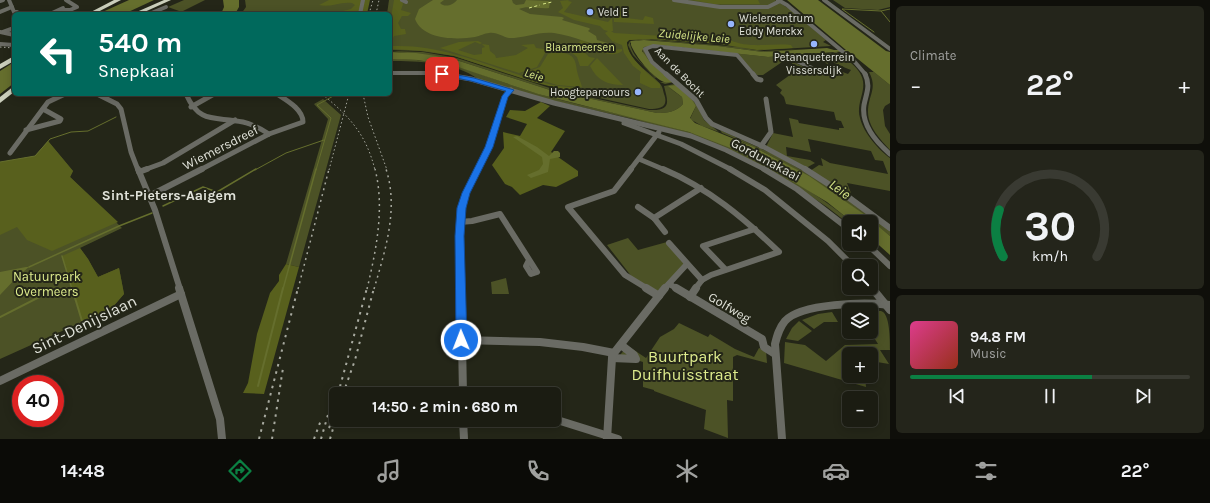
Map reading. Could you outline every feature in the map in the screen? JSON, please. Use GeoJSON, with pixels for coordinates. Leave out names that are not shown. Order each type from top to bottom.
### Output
{"type":"FeatureCollection","features":[{"type":"Feature","properties":{"kind":"highway"},"geometry":{"type":"LineString","coordinates":[[94,12],[118,0]]}},
{"type":"Feature","properties":{"kind":"highway"},"geometry":{"type":"LineString","coordinates":[[140,12],[168,0]]}},
{"type":"Feature","properties":{"kind":"highway"},"geometry":{"type":"LineString","coordinates":[[0,66],[12,58]]}},
{"type":"Feature","properties":{"kind":"highway"},"geometry":{"type":"LineString","coordinates":[[0,101],[12,90]]}},
{"type":"Feature","properties":{"kind":"street"},"geometry":{"type":"LineString","coordinates":[[9,0],[14,12]]}},
{"type":"Feature","properties":{"kind":"street"},"geometry":{"type":"LineString","coordinates":[[55,12],[73,4],[66,0]]}},
{"type":"Feature","properties":{"kind":"street"},"geometry":{"type":"LineString","coordinates":[[360,12],[363,0]]}},
{"type":"Feature","properties":{"kind":"street"},"geometry":{"type":"LineString","coordinates":[[674,0],[720,7],[765,7],[771,6],[779,0],[790,7],[858,65],[865,75],[869,87],[864,110],[865,121],[874,136],[890,154]]}},
{"type":"Feature","properties":{"kind":"street"},"geometry":{"type":"LineString","coordinates":[[824,0],[890,49]]}},
{"type":"Feature","properties":{"kind":"street"},"geometry":{"type":"LineString","coordinates":[[0,12],[12,7]]}},
{"type":"Feature","properties":{"kind":"street"},"geometry":{"type":"LineString","coordinates":[[154,12],[166,7]]}},
{"type":"Feature","properties":{"kind":"street"},"geometry":{"type":"LineString","coordinates":[[1,32],[12,29]]}},
{"type":"Feature","properties":{"kind":"street"},"geometry":{"type":"LineString","coordinates":[[1,32],[12,35]]}},
{"type":"Feature","properties":{"kind":"street"},"geometry":{"type":"LineString","coordinates":[[0,44],[12,45]]}},
{"type":"Feature","properties":{"kind":"street","name":"Aan de Bocht"},"geometry":{"type":"LineString","coordinates":[[761,80],[757,79],[737,55],[670,47],[653,46],[645,49],[653,62],[693,97],[700,106],[702,113],[708,122],[761,146]]}},
{"type":"Feature","properties":{"kind":"street"},"geometry":{"type":"LineString","coordinates":[[794,60],[826,74]]}},
{"type":"Feature","properties":{"kind":"street","name":"Gordunakaai"},"geometry":{"type":"LineString","coordinates":[[392,73],[432,73],[452,75],[691,136],[726,150],[766,170],[797,189],[842,223]]}},
{"type":"Feature","properties":{"kind":"street"},"geometry":{"type":"LineString","coordinates":[[463,387],[460,222],[466,193],[486,153],[505,96],[511,90]]}},
{"type":"Feature","properties":{"kind":"street"},"geometry":{"type":"LineString","coordinates":[[10,153],[48,102],[61,96]]}},
{"type":"Feature","properties":{"kind":"street"},"geometry":{"type":"LineString","coordinates":[[101,96],[117,104],[120,109],[131,152],[149,196],[220,419],[222,439]]}},
{"type":"Feature","properties":{"kind":"street"},"geometry":{"type":"LineString","coordinates":[[187,96],[191,106],[207,118],[235,120],[255,126],[269,134]]}},
{"type":"Feature","properties":{"kind":"street"},"geometry":{"type":"LineString","coordinates":[[191,106],[210,96]]}},
{"type":"Feature","properties":{"kind":"street","name":"Wiemersdreef"},"geometry":{"type":"LineString","coordinates":[[149,196],[269,134],[303,122],[303,118],[296,108],[280,96]]}},
{"type":"Feature","properties":{"kind":"street"},"geometry":{"type":"LineString","coordinates":[[766,99],[771,132],[761,146],[832,186],[890,228]]}},
{"type":"Feature","properties":{"kind":"street"},"geometry":{"type":"LineString","coordinates":[[26,130],[60,121],[60,119],[43,109]]}},
{"type":"Feature","properties":{"kind":"street","name":"Gordunakaai"},"geometry":{"type":"LineString","coordinates":[[604,115],[681,144],[752,182],[828,241],[845,259]]}},
{"type":"Feature","properties":{"kind":"street"},"geometry":{"type":"LineString","coordinates":[[139,172],[163,163],[235,120]]}},
{"type":"Feature","properties":{"kind":"street"},"geometry":{"type":"LineString","coordinates":[[659,296],[625,275],[600,248],[568,207],[614,191],[662,128]]}},
{"type":"Feature","properties":{"kind":"street"},"geometry":{"type":"LineString","coordinates":[[639,159],[667,170],[701,188],[726,204],[779,252],[725,269],[702,280],[690,297]]}},
{"type":"Feature","properties":{"kind":"street"},"geometry":{"type":"LineString","coordinates":[[654,218],[701,188]]}},
{"type":"Feature","properties":{"kind":"street"},"geometry":{"type":"LineString","coordinates":[[638,207],[654,218],[665,232]]}},
{"type":"Feature","properties":{"kind":"street"},"geometry":{"type":"LineString","coordinates":[[460,222],[472,221],[500,214],[529,260]]}},
{"type":"Feature","properties":{"kind":"street"},"geometry":{"type":"LineString","coordinates":[[725,269],[703,246],[755,229]]}},
{"type":"Feature","properties":{"kind":"street"},"geometry":{"type":"LineString","coordinates":[[669,243],[702,280]]}},
{"type":"Feature","properties":{"kind":"street"},"geometry":{"type":"LineString","coordinates":[[874,251],[890,266]]}},
{"type":"Feature","properties":{"kind":"street"},"geometry":{"type":"LineString","coordinates":[[608,437],[613,356],[659,296],[687,264]]}},
{"type":"Feature","properties":{"kind":"street","name":"Golfweg"},"geometry":{"type":"LineString","coordinates":[[669,284],[762,339],[764,347],[775,354]]}},
{"type":"Feature","properties":{"kind":"street","name":"Sint-Denijslaan"},"geometry":{"type":"LineString","coordinates":[[0,381],[181,294]]}},
{"type":"Feature","properties":{"kind":"street"},"geometry":{"type":"LineString","coordinates":[[878,294],[889,305]]}},
{"type":"Feature","properties":{"kind":"street"},"geometry":{"type":"LineString","coordinates":[[782,439],[775,354],[775,344],[779,329],[788,318],[800,310],[820,306],[889,305]]}},
{"type":"Feature","properties":{"kind":"street"},"geometry":{"type":"LineString","coordinates":[[461,340],[540,342],[584,347],[613,356],[634,360],[636,359],[634,355],[621,345]]}},
{"type":"Feature","properties":{"kind":"street"},"geometry":{"type":"LineString","coordinates":[[561,421],[618,439]]}},
{"type":"Feature","properties":{"kind":"street"},"geometry":{"type":"LineString","coordinates":[[463,427],[464,439]]}},
{"type":"Feature","properties":{"kind":"green space"},"geometry":{"type":"Polygon","coordinates":[[[184,0],[205,0],[183,11],[168,7],[184,0]]]}},
{"type":"Feature","properties":{"kind":"green space"},"geometry":{"type":"Polygon","coordinates":[[[245,0],[361,0],[358,12],[242,12],[246,7],[245,0]]]}},
{"type":"Feature","properties":{"kind":"green space","name":"Blaarmeersen"},"geometry":{"type":"Polygon","coordinates":[[[389,0],[775,0],[791,10],[826,40],[823,42],[831,46],[764,50],[742,48],[764,51],[806,49],[763,52],[718,46],[649,40],[639,40],[630,43],[631,48],[637,58],[655,78],[633,55],[628,45],[630,41],[644,39],[629,40],[627,42],[631,55],[640,66],[657,80],[663,88],[665,98],[664,104],[660,108],[649,109],[563,90],[454,56],[420,51],[392,50],[392,12],[387,12],[389,0]],[[648,39],[738,47],[720,44],[648,39]]]}},
{"type":"Feature","properties":{"kind":"green space"},"geometry":{"type":"Polygon","coordinates":[[[833,0],[890,0],[890,7],[878,10],[845,8],[833,0]]]}},
{"type":"Feature","properties":{"kind":"green space"},"geometry":{"type":"Polygon","coordinates":[[[648,45],[768,57],[833,53],[836,51],[842,57],[789,59],[785,60],[763,75],[757,75],[737,54],[656,46],[644,51],[648,57],[674,82],[665,84],[660,82],[672,82],[644,55],[642,49],[648,45]]]}},
{"type":"Feature","properties":{"kind":"green space"},"geometry":{"type":"Polygon","coordinates":[[[392,51],[423,52],[457,58],[556,90],[649,110],[662,109],[665,107],[667,104],[667,97],[664,86],[675,84],[689,94],[698,107],[704,120],[719,132],[702,126],[690,119],[696,106],[668,87],[682,97],[683,104],[672,112],[657,113],[550,90],[450,58],[392,51]]]}},
{"type":"Feature","properties":{"kind":"green space"},"geometry":{"type":"Polygon","coordinates":[[[392,59],[442,63],[459,67],[539,94],[689,132],[753,158],[796,182],[844,215],[842,215],[842,219],[785,179],[687,134],[633,119],[541,98],[478,79],[469,73],[458,69],[424,62],[392,61],[392,59]]]}},
{"type":"Feature","properties":{"kind":"green space"},"geometry":{"type":"Polygon","coordinates":[[[821,60],[846,60],[851,63],[861,75],[863,87],[859,111],[860,118],[872,141],[890,158],[890,191],[847,183],[851,193],[844,192],[810,171],[819,165],[823,166],[821,158],[830,163],[888,174],[883,161],[875,160],[871,151],[808,139],[811,152],[786,147],[787,156],[810,160],[815,163],[806,168],[766,147],[773,133],[793,137],[789,118],[798,120],[799,123],[839,130],[839,128],[844,128],[841,121],[836,120],[834,112],[786,104],[784,97],[780,93],[782,90],[776,85],[801,67],[792,64],[793,62],[823,75],[837,70],[848,74],[851,70],[836,63],[826,61],[829,65],[821,60]]]}},
{"type":"Feature","properties":{"kind":"green space"},"geometry":{"type":"Polygon","coordinates":[[[869,72],[874,72],[890,85],[890,103],[885,106],[883,110],[885,126],[890,134],[890,150],[870,123],[868,106],[873,83],[869,72]]]}},
{"type":"Feature","properties":{"kind":"green space"},"geometry":{"type":"Polygon","coordinates":[[[323,99],[341,115],[299,267],[286,264],[328,119],[314,104],[323,99]]]}},
{"type":"Feature","properties":{"kind":"green space"},"geometry":{"type":"Polygon","coordinates":[[[720,130],[775,155],[826,184],[869,215],[863,215],[810,178],[789,166],[722,133],[720,130]]]}},
{"type":"Feature","properties":{"kind":"green space","name":"Natuurpark Overmeers"},"geometry":{"type":"Polygon","coordinates":[[[48,141],[73,171],[70,177],[122,228],[80,248],[98,277],[119,268],[124,294],[111,309],[0,359],[0,162],[35,156],[48,141]]]}},
{"type":"Feature","properties":{"kind":"green space"},"geometry":{"type":"Polygon","coordinates":[[[878,221],[890,230],[890,236],[878,227],[878,221]]]}},
{"type":"Feature","properties":{"kind":"green space"},"geometry":{"type":"Polygon","coordinates":[[[628,238],[638,250],[667,242],[687,264],[660,293],[632,277],[607,245],[628,238]]]}},
{"type":"Feature","properties":{"kind":"green space"},"geometry":{"type":"Polygon","coordinates":[[[506,278],[509,294],[492,294],[491,282],[506,278]]]}},
{"type":"Feature","properties":{"kind":"green space"},"geometry":{"type":"Polygon","coordinates":[[[878,311],[881,311],[884,313],[888,322],[890,350],[880,350],[889,364],[878,362],[878,347],[843,347],[845,345],[878,344],[875,339],[878,339],[878,311]]]}},
{"type":"Feature","properties":{"kind":"green space"},"geometry":{"type":"Polygon","coordinates":[[[832,312],[838,322],[824,322],[814,329],[802,320],[818,314],[832,312]]]}},
{"type":"Feature","properties":{"kind":"green space"},"geometry":{"type":"Polygon","coordinates":[[[799,321],[812,331],[798,341],[786,339],[792,328],[799,321]]]}},
{"type":"Feature","properties":{"kind":"green space","name":"Buurtpark Duifhuisstraat"},"geometry":{"type":"Polygon","coordinates":[[[679,323],[708,337],[710,334],[735,349],[754,357],[759,348],[766,351],[767,363],[737,355],[733,357],[733,401],[727,400],[728,438],[704,429],[706,410],[643,387],[643,362],[620,355],[628,346],[646,358],[660,337],[674,329],[679,323]]]}},
{"type":"Feature","properties":{"kind":"green space"},"geometry":{"type":"Polygon","coordinates":[[[785,342],[805,345],[826,361],[842,348],[842,380],[784,363],[785,342]]]}},
{"type":"Feature","properties":{"kind":"green space"},"geometry":{"type":"Polygon","coordinates":[[[852,383],[866,383],[866,387],[852,383]]]}},
{"type":"Feature","properties":{"kind":"shaded area"},"geometry":{"type":"Polygon","coordinates":[[[129,0],[154,0],[128,12],[102,12],[129,0]]]}},
{"type":"Feature","properties":{"kind":"shaded area"},"geometry":{"type":"Polygon","coordinates":[[[223,0],[239,0],[239,7],[236,12],[222,12],[224,7],[223,0]]]}},
{"type":"Feature","properties":{"kind":"shaded area"},"geometry":{"type":"Polygon","coordinates":[[[329,0],[370,0],[367,12],[343,11],[351,9],[355,5],[352,3],[327,6],[319,5],[329,0]]]}},
{"type":"Feature","properties":{"kind":"shaded area"},"geometry":{"type":"Polygon","coordinates":[[[394,0],[401,0],[403,4],[401,10],[411,13],[408,16],[402,16],[398,23],[401,29],[405,29],[406,34],[394,36],[392,40],[392,12],[394,0]]]}},
{"type":"Feature","properties":{"kind":"shaded area"},"geometry":{"type":"Polygon","coordinates":[[[433,0],[444,0],[440,3],[447,6],[457,0],[512,0],[516,5],[524,4],[526,0],[548,1],[550,2],[549,8],[526,7],[519,9],[530,14],[562,17],[564,18],[562,20],[589,28],[590,29],[588,31],[596,36],[597,40],[615,45],[615,47],[606,47],[554,33],[509,38],[492,33],[468,38],[450,38],[433,35],[419,26],[415,19],[419,9],[433,0]]]}},
{"type":"Feature","properties":{"kind":"shaded area"},"geometry":{"type":"Polygon","coordinates":[[[569,0],[568,1],[572,2],[564,12],[608,22],[612,18],[613,31],[611,31],[614,33],[730,40],[737,43],[752,45],[791,45],[793,48],[757,50],[720,44],[651,39],[629,40],[627,42],[628,48],[634,60],[660,84],[660,88],[651,88],[640,83],[641,72],[633,66],[624,53],[622,45],[614,42],[615,40],[613,42],[605,33],[608,31],[604,30],[600,26],[574,20],[558,12],[563,8],[560,1],[569,0]]]}},
{"type":"Feature","properties":{"kind":"shaded area"},"geometry":{"type":"Polygon","coordinates":[[[692,0],[758,0],[760,4],[714,4],[692,0]]]}},
{"type":"Feature","properties":{"kind":"shaded area"},"geometry":{"type":"Polygon","coordinates":[[[787,0],[818,0],[886,51],[890,52],[890,85],[848,51],[768,57],[658,45],[644,47],[642,51],[651,63],[673,82],[665,82],[655,76],[645,66],[636,55],[631,45],[631,41],[644,40],[718,46],[763,52],[827,48],[834,50],[846,50],[787,0]]]}},
{"type":"Feature","properties":{"kind":"shaded area"},"geometry":{"type":"Polygon","coordinates":[[[619,11],[628,13],[626,18],[643,20],[645,16],[653,18],[654,24],[614,22],[614,18],[619,11]]]}},
{"type":"Feature","properties":{"kind":"shaded area"},"geometry":{"type":"Polygon","coordinates":[[[581,40],[601,48],[611,50],[622,49],[622,51],[610,54],[576,45],[581,40]]]}},
{"type":"Feature","properties":{"kind":"shaded area"},"geometry":{"type":"Polygon","coordinates":[[[478,41],[482,43],[480,44],[475,42],[458,50],[474,55],[482,54],[482,48],[485,47],[482,44],[489,45],[490,51],[496,58],[516,55],[528,48],[521,45],[534,44],[536,48],[544,49],[549,47],[563,50],[565,47],[581,50],[589,57],[595,58],[588,66],[580,66],[577,57],[572,53],[558,50],[550,51],[545,53],[537,67],[519,73],[440,48],[459,42],[478,41]]]}},
{"type":"Feature","properties":{"kind":"shaded area"},"geometry":{"type":"Polygon","coordinates":[[[392,46],[412,46],[451,53],[545,83],[585,90],[595,94],[589,96],[533,82],[454,56],[425,51],[392,49],[392,46]]]}},
{"type":"Feature","properties":{"kind":"shaded area"},"geometry":{"type":"Polygon","coordinates":[[[557,51],[572,56],[582,87],[557,85],[521,74],[540,67],[548,54],[557,51]]]}},
{"type":"Feature","properties":{"kind":"shaded area","name":"Leie"},"geometry":{"type":"Polygon","coordinates":[[[392,52],[416,53],[450,58],[550,90],[657,113],[672,112],[683,104],[682,97],[668,86],[676,85],[692,100],[696,106],[690,118],[695,123],[754,147],[809,176],[865,215],[843,215],[827,202],[772,169],[733,149],[689,132],[538,94],[458,67],[418,60],[392,59],[392,52]]]}},
{"type":"Feature","properties":{"kind":"shaded area"},"geometry":{"type":"Polygon","coordinates":[[[597,58],[623,85],[607,83],[596,75],[590,66],[597,58]]]}},
{"type":"Feature","properties":{"kind":"shaded area"},"geometry":{"type":"Polygon","coordinates":[[[12,63],[12,85],[0,94],[0,71],[12,63]]]}},
{"type":"Feature","properties":{"kind":"shaded area"},"geometry":{"type":"Polygon","coordinates":[[[541,102],[550,106],[537,118],[565,131],[551,152],[578,171],[578,176],[556,187],[543,185],[520,195],[512,187],[505,184],[492,165],[504,148],[503,132],[520,136],[527,124],[506,117],[510,110],[525,111],[541,102]]]}},
{"type":"Feature","properties":{"kind":"shaded area"},"geometry":{"type":"Polygon","coordinates":[[[517,136],[537,147],[549,156],[554,151],[558,151],[560,153],[560,157],[550,159],[548,172],[531,178],[527,175],[539,170],[543,164],[542,157],[513,137],[517,136]]]}},
{"type":"Feature","properties":{"kind":"shaded area"},"geometry":{"type":"Polygon","coordinates":[[[48,141],[73,171],[70,177],[118,222],[52,251],[27,240],[17,227],[0,235],[0,162],[35,156],[48,141]]]}},
{"type":"Feature","properties":{"kind":"shaded area","name":"Leie"},"geometry":{"type":"Polygon","coordinates":[[[878,226],[890,236],[890,255],[878,244],[878,226]]]}},
{"type":"Feature","properties":{"kind":"shaded area"},"geometry":{"type":"Polygon","coordinates":[[[80,248],[98,277],[119,268],[124,294],[111,309],[82,321],[62,256],[80,248]]]}},
{"type":"Feature","properties":{"kind":"shaded area"},"geometry":{"type":"Polygon","coordinates":[[[286,264],[299,267],[264,394],[243,393],[248,383],[257,334],[270,293],[279,281],[279,275],[286,264]]]}},
{"type":"Feature","properties":{"kind":"shaded area"},"geometry":{"type":"Polygon","coordinates":[[[29,267],[0,295],[0,272],[29,267]]]}},
{"type":"Feature","properties":{"kind":"waterway"},"geometry":{"type":"LineString","coordinates":[[874,32],[842,9],[881,11]]}},
{"type":"Feature","properties":{"kind":"waterway"},"geometry":{"type":"LineString","coordinates":[[881,11],[890,9]]}},
{"type":"Feature","properties":{"kind":"waterway"},"geometry":{"type":"LineString","coordinates":[[881,11],[890,22]]}},
{"type":"Feature","properties":{"kind":"waterway"},"geometry":{"type":"LineString","coordinates":[[316,170],[331,118],[317,105],[333,96]]}},
{"type":"Feature","properties":{"kind":"waterway"},"geometry":{"type":"LineString","coordinates":[[0,162],[35,156],[50,139],[71,132],[88,131],[116,117]]}},
{"type":"Feature","properties":{"kind":"waterway"},"geometry":{"type":"LineString","coordinates":[[255,170],[286,153],[324,140]]}},
{"type":"Feature","properties":{"kind":"waterway"},"geometry":{"type":"LineString","coordinates":[[163,206],[203,187],[217,192],[256,169]]}},
{"type":"Feature","properties":{"kind":"waterway"},"geometry":{"type":"LineString","coordinates":[[283,289],[316,169]]}},
{"type":"Feature","properties":{"kind":"waterway"},"geometry":{"type":"LineString","coordinates":[[29,267],[119,226],[152,213]]}},
{"type":"Feature","properties":{"kind":"waterway"},"geometry":{"type":"LineString","coordinates":[[62,256],[72,289]]}},
{"type":"Feature","properties":{"kind":"waterway"},"geometry":{"type":"LineString","coordinates":[[72,288],[82,321]]}},
{"type":"Feature","properties":{"kind":"waterway"},"geometry":{"type":"LineString","coordinates":[[258,386],[283,288]]}},
{"type":"Feature","properties":{"kind":"waterway"},"geometry":{"type":"LineString","coordinates":[[0,317],[55,289]]}},
{"type":"Feature","properties":{"kind":"ferry route"},"geometry":{"type":"LineString","coordinates":[[543,4],[552,2]]}},
{"type":"Feature","properties":{"kind":"ferry route"},"geometry":{"type":"LineString","coordinates":[[529,8],[540,5]]}},
{"type":"Feature","properties":{"kind":"railway"},"geometry":{"type":"LineString","coordinates":[[370,12],[373,0]]}},
{"type":"Feature","properties":{"kind":"railway"},"geometry":{"type":"LineString","coordinates":[[376,12],[379,0]]}},
{"type":"Feature","properties":{"kind":"railway"},"geometry":{"type":"LineString","coordinates":[[0,47],[12,48]]}},
{"type":"Feature","properties":{"kind":"railway"},"geometry":{"type":"LineString","coordinates":[[324,96],[344,114]]}},
{"type":"Feature","properties":{"kind":"railway"},"geometry":{"type":"LineString","coordinates":[[344,114],[348,96]]}},
{"type":"Feature","properties":{"kind":"railway"},"geometry":{"type":"LineString","coordinates":[[363,96],[368,117],[387,170]]}},
{"type":"Feature","properties":{"kind":"railway"},"geometry":{"type":"LineString","coordinates":[[329,170],[344,114]]}},
{"type":"Feature","properties":{"kind":"railway"},"geometry":{"type":"LineString","coordinates":[[344,114],[362,136],[375,170]]}},
{"type":"Feature","properties":{"kind":"railway"},"geometry":{"type":"LineString","coordinates":[[298,289],[329,169]]}},
{"type":"Feature","properties":{"kind":"railway"},"geometry":{"type":"LineString","coordinates":[[367,289],[378,229],[379,199],[375,169]]}},
{"type":"Feature","properties":{"kind":"railway"},"geometry":{"type":"LineString","coordinates":[[374,289],[386,245],[391,215],[390,184],[386,169]]}},
{"type":"Feature","properties":{"kind":"railway"},"geometry":{"type":"LineString","coordinates":[[259,439],[298,288]]}},
{"type":"Feature","properties":{"kind":"railway"},"geometry":{"type":"LineString","coordinates":[[340,387],[367,288]]}},
{"type":"Feature","properties":{"kind":"railway"},"geometry":{"type":"LineString","coordinates":[[345,387],[355,360],[374,288]]}},
{"type":"Feature","properties":{"kind":"railway"},"geometry":{"type":"LineString","coordinates":[[272,439],[283,368]]}},
{"type":"Feature","properties":{"kind":"railway"},"geometry":{"type":"LineString","coordinates":[[321,439],[329,411]]}},
{"type":"Feature","properties":{"kind":"railway"},"geometry":{"type":"LineString","coordinates":[[314,439],[321,420]]}},
{"type":"Feature","properties":{"kind":"railway"},"geometry":{"type":"LineString","coordinates":[[330,439],[334,427]]}},
{"type":"Feature","properties":{"kind":"place","name":"Veld E"},"geometry":{"type":"Point","coordinates":[590,12]}},
{"type":"Feature","properties":{"kind":"place","name":"Wielercentrum Eddy Merckx"},"geometry":{"type":"Point","coordinates":[731,24]}},
{"type":"Feature","properties":{"kind":"place","name":"Petanqueterrein Vissersdijk"},"geometry":{"type":"Point","coordinates":[814,44]}},
{"type":"Feature","properties":{"kind":"place","name":"Hoogteparcours"},"geometry":{"type":"Point","coordinates":[638,92]}},
{"type":"Feature","properties":{"kind":"district","name":"Sint-Pieters-Aaigem"},"geometry":{"type":"Point","coordinates":[169,195]}},
{"type":"Feature","properties":{"kind":"route"},"geometry":{"type":"LineString","coordinates":[[442,74],[471,79],[511,90],[505,96],[489,147],[466,193],[462,208],[459,236],[461,340]]}},
{"type":"Feature","properties":{"kind":"water label","name":"Zuidelijke Leie"},"geometry":{"type":"Point","coordinates":[694,36]}}]}
